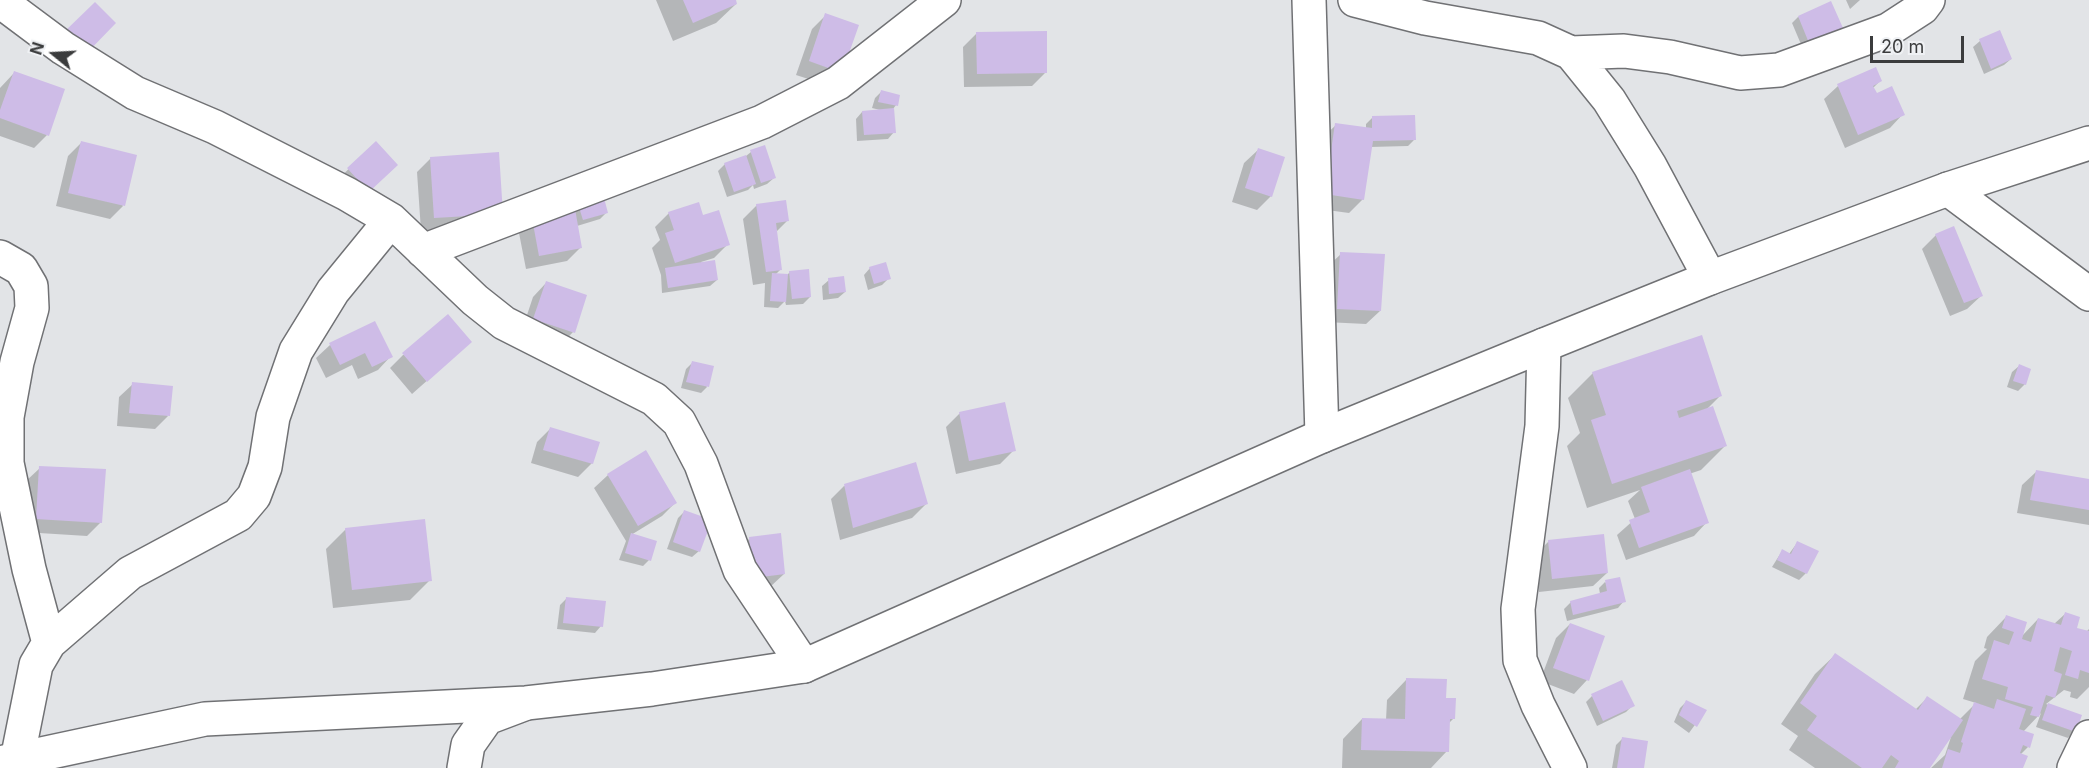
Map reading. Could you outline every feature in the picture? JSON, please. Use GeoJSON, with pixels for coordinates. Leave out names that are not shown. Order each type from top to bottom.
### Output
{"type":"FeatureCollection","features":[{"type":"Feature","properties":{"kind":"street"},"geometry":{"type":"LineString","coordinates":[[423,251],[762,122],[838,83],[944,0]]}},
{"type":"Feature","properties":{"kind":"street"},"geometry":{"type":"LineString","coordinates":[[1309,0],[1322,436]]}},
{"type":"Feature","properties":{"kind":"street"},"geometry":{"type":"LineString","coordinates":[[1355,0],[1425,18],[1538,38],[1571,53],[1609,100],[1627,128],[1710,278]]}},
{"type":"Feature","properties":{"kind":"street"},"geometry":{"type":"LineString","coordinates":[[1571,53],[1624,51],[1670,57],[1740,72],[1779,70],[1888,30],[1922,8],[1928,0]]}},
{"type":"Feature","properties":{"kind":"street"},"geometry":{"type":"LineString","coordinates":[[0,1],[63,48],[135,93],[280,158],[391,220],[475,300],[504,323],[540,344],[654,399],[679,422],[701,464],[740,570],[804,666]]}},
{"type":"Feature","properties":{"kind":"street"},"geometry":{"type":"LineString","coordinates":[[391,220],[333,291],[296,351],[273,417],[265,467],[249,502],[238,515],[130,573],[49,643],[36,665],[9,761],[205,719],[526,703],[652,689],[804,666],[1322,436],[1544,345],[1710,278],[1948,189],[2089,143]]}},
{"type":"Feature","properties":{"kind":"street"},"geometry":{"type":"LineString","coordinates":[[1948,189],[2089,294]]}},
{"type":"Feature","properties":{"kind":"street"},"geometry":{"type":"LineString","coordinates":[[0,257],[21,269],[31,286],[32,308],[17,362],[7,417],[7,463],[29,569],[49,643]]}},
{"type":"Feature","properties":{"kind":"street"},"geometry":{"type":"LineString","coordinates":[[1544,345],[1542,426],[1518,609],[1520,660],[1538,705],[1570,768]]}},
{"type":"Feature","properties":{"kind":"street"},"geometry":{"type":"LineString","coordinates":[[464,768],[468,746],[487,718],[526,703]]}},
{"type":"Feature","properties":{"kind":"street"},"geometry":{"type":"LineString","coordinates":[[2074,768],[2089,737]]}},
{"type":"Feature","properties":{"kind":"building"},"geometry":{"type":"Polygon","coordinates":[[[683,0],[736,0],[737,4],[693,23],[683,0]]]}},
{"type":"Feature","properties":{"kind":"building"},"geometry":{"type":"Polygon","coordinates":[[[1831,1],[1843,28],[1809,43],[1798,16],[1831,1]]]}},
{"type":"Feature","properties":{"kind":"building"},"geometry":{"type":"Polygon","coordinates":[[[95,2],[116,23],[84,56],[62,34],[95,2]]]}},
{"type":"Feature","properties":{"kind":"building"},"geometry":{"type":"Polygon","coordinates":[[[825,13],[859,25],[842,73],[809,61],[825,13]]]}},
{"type":"Feature","properties":{"kind":"building"},"geometry":{"type":"Polygon","coordinates":[[[2000,30],[2012,59],[1991,69],[1979,39],[2000,30]]]}},
{"type":"Feature","properties":{"kind":"building"},"geometry":{"type":"Polygon","coordinates":[[[1047,31],[1047,73],[977,74],[976,32],[1047,31]]]}},
{"type":"Feature","properties":{"kind":"building"},"geometry":{"type":"Polygon","coordinates":[[[1876,67],[1882,81],[1873,86],[1877,93],[1892,86],[1905,115],[1858,135],[1837,84],[1876,67]]]}},
{"type":"Feature","properties":{"kind":"building"},"geometry":{"type":"Polygon","coordinates":[[[14,71],[65,89],[49,136],[0,118],[0,110],[14,71]]]}},
{"type":"Feature","properties":{"kind":"building"},"geometry":{"type":"Polygon","coordinates":[[[881,90],[900,95],[898,106],[878,102],[881,90]]]}},
{"type":"Feature","properties":{"kind":"building"},"geometry":{"type":"Polygon","coordinates":[[[894,108],[896,133],[864,135],[862,111],[894,108]]]}},
{"type":"Feature","properties":{"kind":"building"},"geometry":{"type":"Polygon","coordinates":[[[1415,115],[1416,140],[1373,141],[1364,200],[1325,194],[1335,123],[1372,128],[1372,116],[1415,115]]]}},
{"type":"Feature","properties":{"kind":"building"},"geometry":{"type":"Polygon","coordinates":[[[81,141],[137,155],[125,206],[68,193],[81,141]]]}},
{"type":"Feature","properties":{"kind":"building"},"geometry":{"type":"Polygon","coordinates":[[[376,141],[398,165],[369,192],[347,168],[376,141]]]}},
{"type":"Feature","properties":{"kind":"building"},"geometry":{"type":"Polygon","coordinates":[[[765,145],[776,178],[761,183],[750,150],[765,145]]]}},
{"type":"Feature","properties":{"kind":"building"},"geometry":{"type":"Polygon","coordinates":[[[1258,148],[1285,157],[1272,197],[1245,188],[1258,148]]]}},
{"type":"Feature","properties":{"kind":"building"},"geometry":{"type":"Polygon","coordinates":[[[499,152],[503,214],[434,218],[430,157],[499,152]]]}},
{"type":"Feature","properties":{"kind":"building"},"geometry":{"type":"Polygon","coordinates":[[[746,155],[756,184],[734,192],[724,163],[746,155]]]}},
{"type":"Feature","properties":{"kind":"building"},"geometry":{"type":"Polygon","coordinates":[[[603,194],[608,213],[583,220],[577,201],[603,194]]]}},
{"type":"Feature","properties":{"kind":"building"},"geometry":{"type":"Polygon","coordinates":[[[786,200],[789,221],[776,223],[782,270],[766,272],[756,204],[786,200]]]}},
{"type":"Feature","properties":{"kind":"building"},"geometry":{"type":"Polygon","coordinates":[[[699,202],[703,215],[719,210],[730,245],[675,263],[665,233],[674,230],[668,212],[699,202]]]}},
{"type":"Feature","properties":{"kind":"building"},"geometry":{"type":"Polygon","coordinates":[[[575,209],[582,248],[539,256],[532,218],[575,209]]]}},
{"type":"Feature","properties":{"kind":"building"},"geometry":{"type":"Polygon","coordinates":[[[1954,226],[1983,296],[1964,303],[1935,234],[1954,226]]]}},
{"type":"Feature","properties":{"kind":"building"},"geometry":{"type":"Polygon","coordinates":[[[1340,252],[1385,254],[1381,311],[1337,309],[1340,252]]]}},
{"type":"Feature","properties":{"kind":"building"},"geometry":{"type":"Polygon","coordinates":[[[715,260],[718,280],[668,288],[665,268],[715,260]]]}},
{"type":"Feature","properties":{"kind":"building"},"geometry":{"type":"Polygon","coordinates":[[[886,262],[891,279],[874,284],[869,267],[886,262]]]}},
{"type":"Feature","properties":{"kind":"building"},"geometry":{"type":"Polygon","coordinates":[[[809,269],[811,297],[792,299],[789,271],[809,269]]]}},
{"type":"Feature","properties":{"kind":"building"},"geometry":{"type":"Polygon","coordinates":[[[772,273],[788,274],[786,302],[770,301],[772,273]]]}},
{"type":"Feature","properties":{"kind":"building"},"geometry":{"type":"Polygon","coordinates":[[[844,276],[846,292],[829,294],[828,278],[844,276]]]}},
{"type":"Feature","properties":{"kind":"building"},"geometry":{"type":"Polygon","coordinates":[[[546,281],[587,295],[575,333],[533,319],[546,281]]]}},
{"type":"Feature","properties":{"kind":"building"},"geometry":{"type":"Polygon","coordinates":[[[448,314],[472,342],[427,382],[402,353],[448,314]]]}},
{"type":"Feature","properties":{"kind":"building"},"geometry":{"type":"Polygon","coordinates":[[[375,321],[393,357],[372,367],[365,353],[340,365],[329,343],[375,321]]]}},
{"type":"Feature","properties":{"kind":"building"},"geometry":{"type":"Polygon","coordinates":[[[1702,335],[1722,396],[1677,411],[1679,418],[1713,406],[1727,446],[1612,484],[1591,420],[1606,415],[1592,372],[1702,335]]]}},
{"type":"Feature","properties":{"kind":"building"},"geometry":{"type":"Polygon","coordinates":[[[692,361],[714,366],[709,387],[686,382],[692,361]]]}},
{"type":"Feature","properties":{"kind":"building"},"geometry":{"type":"Polygon","coordinates":[[[2019,364],[2031,369],[2026,385],[2013,381],[2019,364]]]}},
{"type":"Feature","properties":{"kind":"building"},"geometry":{"type":"Polygon","coordinates":[[[132,382],[173,386],[170,416],[129,413],[132,382]]]}},
{"type":"Feature","properties":{"kind":"building"},"geometry":{"type":"Polygon","coordinates":[[[1005,402],[1016,451],[969,461],[959,412],[1005,402]]]}},
{"type":"Feature","properties":{"kind":"building"},"geometry":{"type":"Polygon","coordinates":[[[550,427],[600,442],[593,464],[543,450],[550,427]]]}},
{"type":"Feature","properties":{"kind":"building"},"geometry":{"type":"Polygon","coordinates":[[[646,450],[677,503],[638,526],[607,474],[646,450]]]}},
{"type":"Feature","properties":{"kind":"building"},"geometry":{"type":"Polygon","coordinates":[[[916,462],[928,504],[853,528],[844,484],[916,462]]]}},
{"type":"Feature","properties":{"kind":"building"},"geometry":{"type":"Polygon","coordinates":[[[39,466],[106,469],[102,523],[36,519],[39,466]]]}},
{"type":"Feature","properties":{"kind":"building"},"geometry":{"type":"Polygon","coordinates":[[[1690,469],[1709,523],[1639,548],[1629,520],[1650,512],[1641,487],[1690,469]]]}},
{"type":"Feature","properties":{"kind":"building"},"geometry":{"type":"Polygon","coordinates":[[[2036,470],[2089,479],[2089,510],[2030,500],[2036,470]]]}},
{"type":"Feature","properties":{"kind":"building"},"geometry":{"type":"Polygon","coordinates":[[[684,510],[712,520],[700,552],[673,542],[684,510]]]}},
{"type":"Feature","properties":{"kind":"building"},"geometry":{"type":"Polygon","coordinates":[[[425,519],[432,581],[352,590],[345,528],[425,519]]]}},
{"type":"Feature","properties":{"kind":"building"},"geometry":{"type":"Polygon","coordinates":[[[631,533],[657,541],[651,561],[625,553],[631,533]]]}},
{"type":"Feature","properties":{"kind":"building"},"geometry":{"type":"Polygon","coordinates":[[[781,533],[785,574],[753,578],[749,537],[781,533]]]}},
{"type":"Feature","properties":{"kind":"building"},"geometry":{"type":"Polygon","coordinates":[[[1604,534],[1608,573],[1552,579],[1548,540],[1604,534]]]}},
{"type":"Feature","properties":{"kind":"building"},"geometry":{"type":"Polygon","coordinates":[[[1797,541],[1819,551],[1807,574],[1777,560],[1782,549],[1791,554],[1797,541]]]}},
{"type":"Feature","properties":{"kind":"building"},"geometry":{"type":"Polygon","coordinates":[[[1620,577],[1626,602],[1573,615],[1570,601],[1607,591],[1605,580],[1620,577]]]}},
{"type":"Feature","properties":{"kind":"building"},"geometry":{"type":"Polygon","coordinates":[[[566,597],[606,601],[603,627],[563,623],[566,597]]]}},
{"type":"Feature","properties":{"kind":"building"},"geometry":{"type":"Polygon","coordinates":[[[2065,612],[2080,617],[2077,628],[2089,631],[2089,673],[2080,670],[2078,679],[2065,675],[2072,651],[2060,647],[2054,671],[2062,674],[2055,698],[2046,695],[2039,717],[2030,715],[2033,707],[2005,699],[2008,687],[1982,679],[1994,640],[2009,645],[2014,632],[2002,628],[2006,615],[2027,622],[2022,639],[2031,642],[2038,618],[2061,625],[2065,612]]]}},
{"type":"Feature","properties":{"kind":"building"},"geometry":{"type":"Polygon","coordinates":[[[1570,623],[1605,636],[1589,681],[1553,668],[1570,623]]]}},
{"type":"Feature","properties":{"kind":"building"},"geometry":{"type":"Polygon","coordinates":[[[1835,653],[1918,710],[1927,696],[1963,720],[1930,768],[1895,768],[1899,761],[1891,755],[1882,768],[1862,768],[1807,730],[1817,716],[1800,703],[1835,653]]]}},
{"type":"Feature","properties":{"kind":"building"},"geometry":{"type":"Polygon","coordinates":[[[1406,678],[1447,679],[1446,698],[1456,698],[1455,719],[1450,719],[1449,752],[1361,750],[1362,718],[1405,719],[1406,678]]]}},
{"type":"Feature","properties":{"kind":"building"},"geometry":{"type":"Polygon","coordinates":[[[1622,680],[1635,706],[1603,721],[1591,694],[1622,680]]]}},
{"type":"Feature","properties":{"kind":"building"},"geometry":{"type":"Polygon","coordinates":[[[1997,699],[2026,709],[2019,729],[2034,734],[2030,748],[2023,745],[2020,753],[2028,756],[2023,768],[1942,768],[1948,749],[1960,753],[1963,743],[1961,742],[1974,702],[1994,709],[1997,699]]]}},
{"type":"Feature","properties":{"kind":"building"},"geometry":{"type":"Polygon","coordinates":[[[1686,700],[1707,710],[1697,727],[1679,715],[1686,700]]]}},
{"type":"Feature","properties":{"kind":"building"},"geometry":{"type":"Polygon","coordinates":[[[2048,703],[2082,715],[2076,732],[2042,720],[2048,703]]]}},
{"type":"Feature","properties":{"kind":"building"},"geometry":{"type":"Polygon","coordinates":[[[1622,737],[1648,741],[1644,768],[1617,768],[1622,737]]]}}]}
